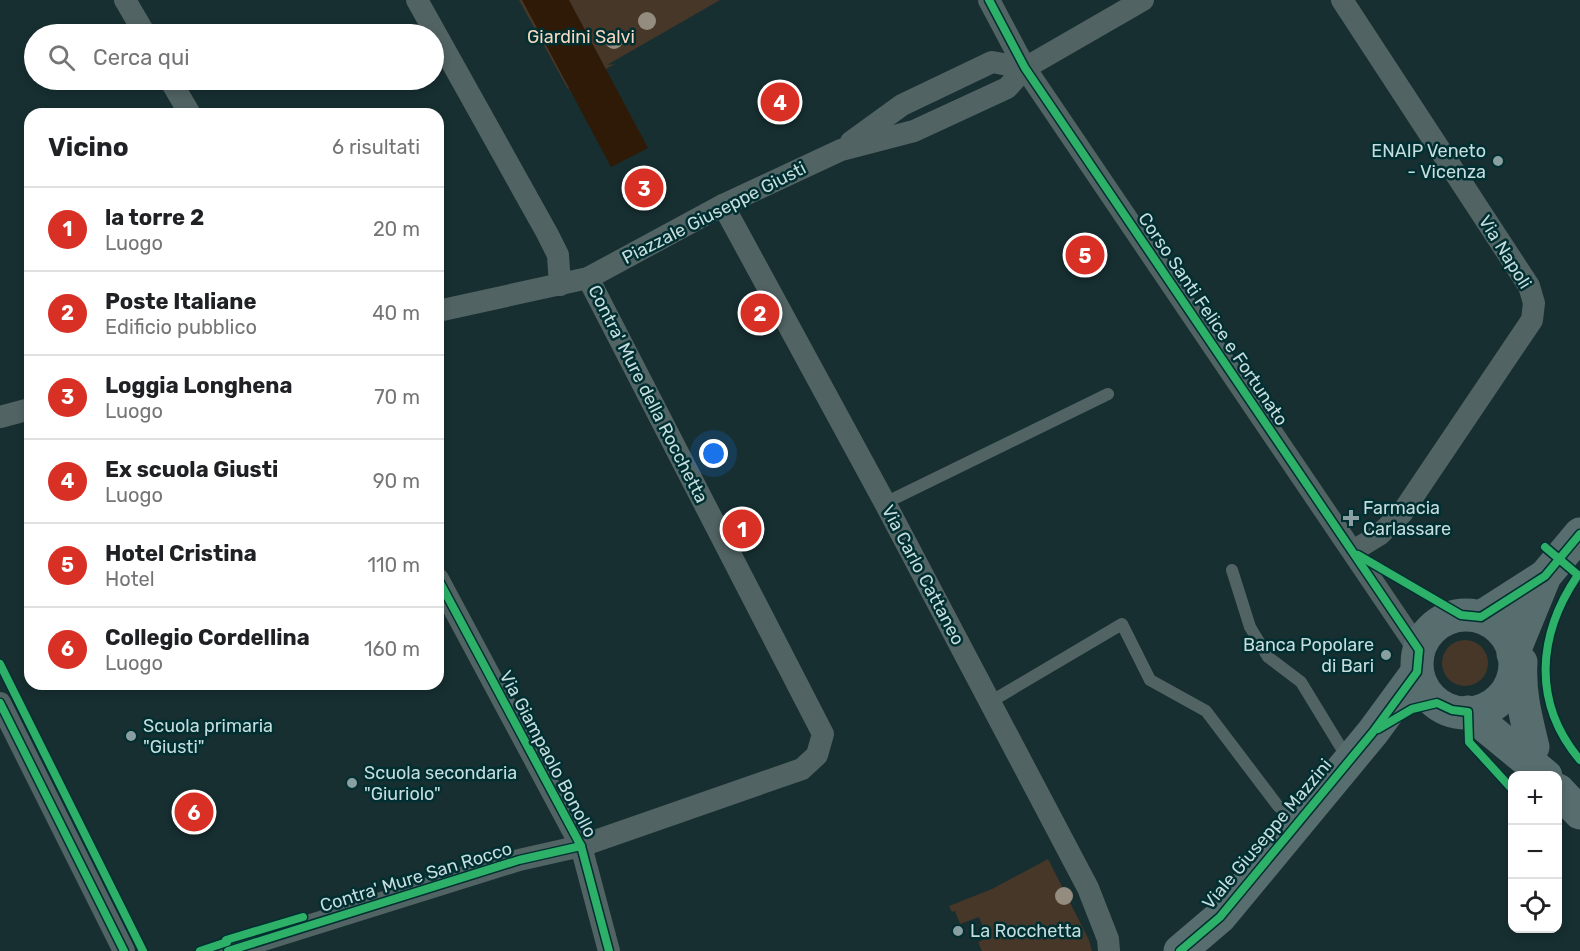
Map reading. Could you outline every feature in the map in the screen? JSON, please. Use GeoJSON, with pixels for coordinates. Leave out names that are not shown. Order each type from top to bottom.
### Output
{"type":"FeatureCollection","features":[{"type":"Feature","properties":{"kind":"main road"},"geometry":{"type":"LineString","coordinates":[[1481,617],[1545,576],[1580,534]]}},
{"type":"Feature","properties":{"kind":"main road"},"geometry":{"type":"LineString","coordinates":[[1452,708],[1487,708],[1503,695],[1513,676],[1518,642],[1545,576]]}},
{"type":"Feature","properties":{"kind":"main road"},"geometry":{"type":"LineString","coordinates":[[1518,642],[1510,644],[1499,627],[1481,617],[1461,615],[1442,621],[1428,633],[1418,661],[1424,689],[1545,771]]}},
{"type":"Feature","properties":{"kind":"main road"},"geometry":{"type":"LineString","coordinates":[[1518,642],[1522,704],[1545,771]]}},
{"type":"Feature","properties":{"kind":"main road","name":"Viale Giuseppe Mazzini"},"geometry":{"type":"LineString","coordinates":[[1180,951],[1220,917],[1373,732],[1418,661]]}},
{"type":"Feature","properties":{"kind":"main road"},"geometry":{"type":"LineString","coordinates":[[1503,695],[1545,771]]}},
{"type":"Feature","properties":{"kind":"main road","name":"Viale Giuseppe Mazzini"},"geometry":{"type":"LineString","coordinates":[[1373,732],[1413,709],[1452,708]]}},
{"type":"Feature","properties":{"kind":"main road"},"geometry":{"type":"LineString","coordinates":[[1562,791],[1580,813]]}},
{"type":"Feature","properties":{"kind":"main road","name":"Viale Giuseppe Mazzini"},"geometry":{"type":"LineString","coordinates":[[1209,951],[1220,917]]}},
{"type":"Feature","properties":{"kind":"street"},"geometry":{"type":"LineString","coordinates":[[125,0],[139,24]]}},
{"type":"Feature","properties":{"kind":"street"},"geometry":{"type":"LineString","coordinates":[[417,0],[430,24]]}},
{"type":"Feature","properties":{"kind":"street","name":"Corso Santi Felice e Fortunato"},"geometry":{"type":"LineString","coordinates":[[988,0],[1025,68],[1353,551],[1418,661]]}},
{"type":"Feature","properties":{"kind":"street"},"geometry":{"type":"LineString","coordinates":[[1025,68],[1143,0]]}},
{"type":"Feature","properties":{"kind":"street","name":"Via Napoli"},"geometry":{"type":"LineString","coordinates":[[1342,0],[1529,286],[1534,303],[1532,320],[1402,513],[1379,535],[1353,551]]}},
{"type":"Feature","properties":{"kind":"street"},"geometry":{"type":"LineString","coordinates":[[444,48],[558,255],[560,285]]}},
{"type":"Feature","properties":{"kind":"street","name":"Piazzale Giuseppe Giusti"},"geometry":{"type":"LineString","coordinates":[[841,150],[902,105],[992,62],[1025,68]]}},
{"type":"Feature","properties":{"kind":"street","name":"Piazzale Giuseppe Giusti"},"geometry":{"type":"LineString","coordinates":[[444,310],[588,278],[723,205],[841,150],[914,131],[1007,88],[1025,68]]}},
{"type":"Feature","properties":{"kind":"street"},"geometry":{"type":"LineString","coordinates":[[176,90],[186,108]]}},
{"type":"Feature","properties":{"kind":"street","name":"Via Carlo Cattaneo"},"geometry":{"type":"LineString","coordinates":[[723,205],[885,503],[1088,888],[1108,939],[1109,951]]}},
{"type":"Feature","properties":{"kind":"street","name":"Contra' Mure della Rocchetta"},"geometry":{"type":"LineString","coordinates":[[588,278],[823,735]]}},
{"type":"Feature","properties":{"kind":"street"},"geometry":{"type":"LineString","coordinates":[[0,417],[24,411]]}},
{"type":"Feature","properties":{"kind":"street","name":"Via Giampaolo Bonollo"},"geometry":{"type":"LineString","coordinates":[[444,590],[581,846],[609,951]]}},
{"type":"Feature","properties":{"kind":"street"},"geometry":{"type":"LineString","coordinates":[[0,703],[124,951]]}},
{"type":"Feature","properties":{"kind":"street","name":"Contra' Mure San Rocco"},"geometry":{"type":"LineString","coordinates":[[228,951],[519,860],[581,846],[802,769],[817,755],[823,735]]}},
{"type":"Feature","properties":{"kind":"lane"},"geometry":{"type":"LineString","coordinates":[[885,503],[1108,394]]}},
{"type":"Feature","properties":{"kind":"lane"},"geometry":{"type":"LineString","coordinates":[[1232,570],[1250,627],[1268,657],[1301,682],[1340,746],[1351,756]]}},
{"type":"Feature","properties":{"kind":"lane"},"geometry":{"type":"LineString","coordinates":[[990,702],[1122,624],[1150,680],[1206,711],[1278,806],[1298,822]]}},
{"type":"Feature","properties":{"kind":"green space","name":"Giardini Salvi"},"geometry":{"type":"Polygon","coordinates":[[[519,0],[720,0],[607,65],[615,64],[568,89],[519,0]]]}},
{"type":"Feature","properties":{"kind":"green space"},"geometry":{"type":"Polygon","coordinates":[[[1465,640],[1474,641],[1482,646],[1487,654],[1487,672],[1482,680],[1474,685],[1465,686],[1456,685],[1448,680],[1443,672],[1442,663],[1443,654],[1448,646],[1456,641],[1465,640]]]}},
{"type":"Feature","properties":{"kind":"green space"},"geometry":{"type":"Polygon","coordinates":[[[1048,859],[1089,940],[1092,951],[982,951],[978,942],[987,938],[979,917],[960,924],[955,911],[952,912],[949,906],[992,889],[1048,859]]]}},
{"type":"Feature","properties":{"kind":"shaded area"},"geometry":{"type":"Polygon","coordinates":[[[522,0],[569,0],[648,148],[611,167],[522,0]]]}},
{"type":"Feature","properties":{"kind":"cycle path"},"geometry":{"type":"LineString","coordinates":[[989,0],[1025,68],[1419,650],[1417,672],[1373,732],[1220,917],[1180,951]]}},
{"type":"Feature","properties":{"kind":"cycle path"},"geometry":{"type":"LineString","coordinates":[[1358,555],[1461,615],[1481,617],[1545,576],[1580,534]]}},
{"type":"Feature","properties":{"kind":"cycle path"},"geometry":{"type":"LineString","coordinates":[[1545,547],[1578,575],[1554,621],[1548,645],[1546,669],[1547,692],[1554,715],[1564,738],[1580,760]]}},
{"type":"Feature","properties":{"kind":"cycle path"},"geometry":{"type":"LineString","coordinates":[[444,590],[581,846],[609,951]]}},
{"type":"Feature","properties":{"kind":"cycle path"},"geometry":{"type":"LineString","coordinates":[[0,664],[143,951]]}},
{"type":"Feature","properties":{"kind":"cycle path"},"geometry":{"type":"LineString","coordinates":[[0,703],[124,951]]}},
{"type":"Feature","properties":{"kind":"cycle path"},"geometry":{"type":"LineString","coordinates":[[1378,729],[1412,709],[1437,703],[1452,710],[1468,712],[1469,742],[1508,785]]}},
{"type":"Feature","properties":{"kind":"cycle path"},"geometry":{"type":"LineString","coordinates":[[228,951],[519,860],[581,846]]}},
{"type":"Feature","properties":{"kind":"cycle path"},"geometry":{"type":"LineString","coordinates":[[200,951],[227,942],[226,940],[303,917]]}},
{"type":"Feature","properties":{"kind":"place","name":"Ex scuola Giusti"},"geometry":{"type":"Point","coordinates":[780,102]}},
{"type":"Feature","properties":{"kind":"place","name":"ENAIP Veneto - Vicenza"},"geometry":{"type":"Point","coordinates":[1498,161]}},
{"type":"Feature","properties":{"kind":"place","name":"Loggia Longhena"},"geometry":{"type":"Point","coordinates":[644,188]}},
{"type":"Feature","properties":{"kind":"place","name":"Hotel Cristina"},"geometry":{"type":"Point","coordinates":[1085,255]}},
{"type":"Feature","properties":{"kind":"place","name":"Poste Italiane"},"geometry":{"type":"Point","coordinates":[760,313]}},
{"type":"Feature","properties":{"kind":"place","name":"Farmacia Carlassare"},"geometry":{"type":"Point","coordinates":[1351,518]}},
{"type":"Feature","properties":{"kind":"place","name":"la torre 2"},"geometry":{"type":"Point","coordinates":[742,529]}},
{"type":"Feature","properties":{"kind":"place","name":"Banca Popolare di Bari"},"geometry":{"type":"Point","coordinates":[1386,655]}},
{"type":"Feature","properties":{"kind":"place","name":"Scuola primaria \"Giusti\""},"geometry":{"type":"Point","coordinates":[131,736]}},
{"type":"Feature","properties":{"kind":"place","name":"Scuola secondaria \"Giuriolo\""},"geometry":{"type":"Point","coordinates":[352,783]}},
{"type":"Feature","properties":{"kind":"place","name":"Collegio Cordellina"},"geometry":{"type":"Point","coordinates":[194,812]}},
{"type":"Feature","properties":{"kind":"place","name":"La Rocchetta"},"geometry":{"type":"Point","coordinates":[958,931]}}]}
